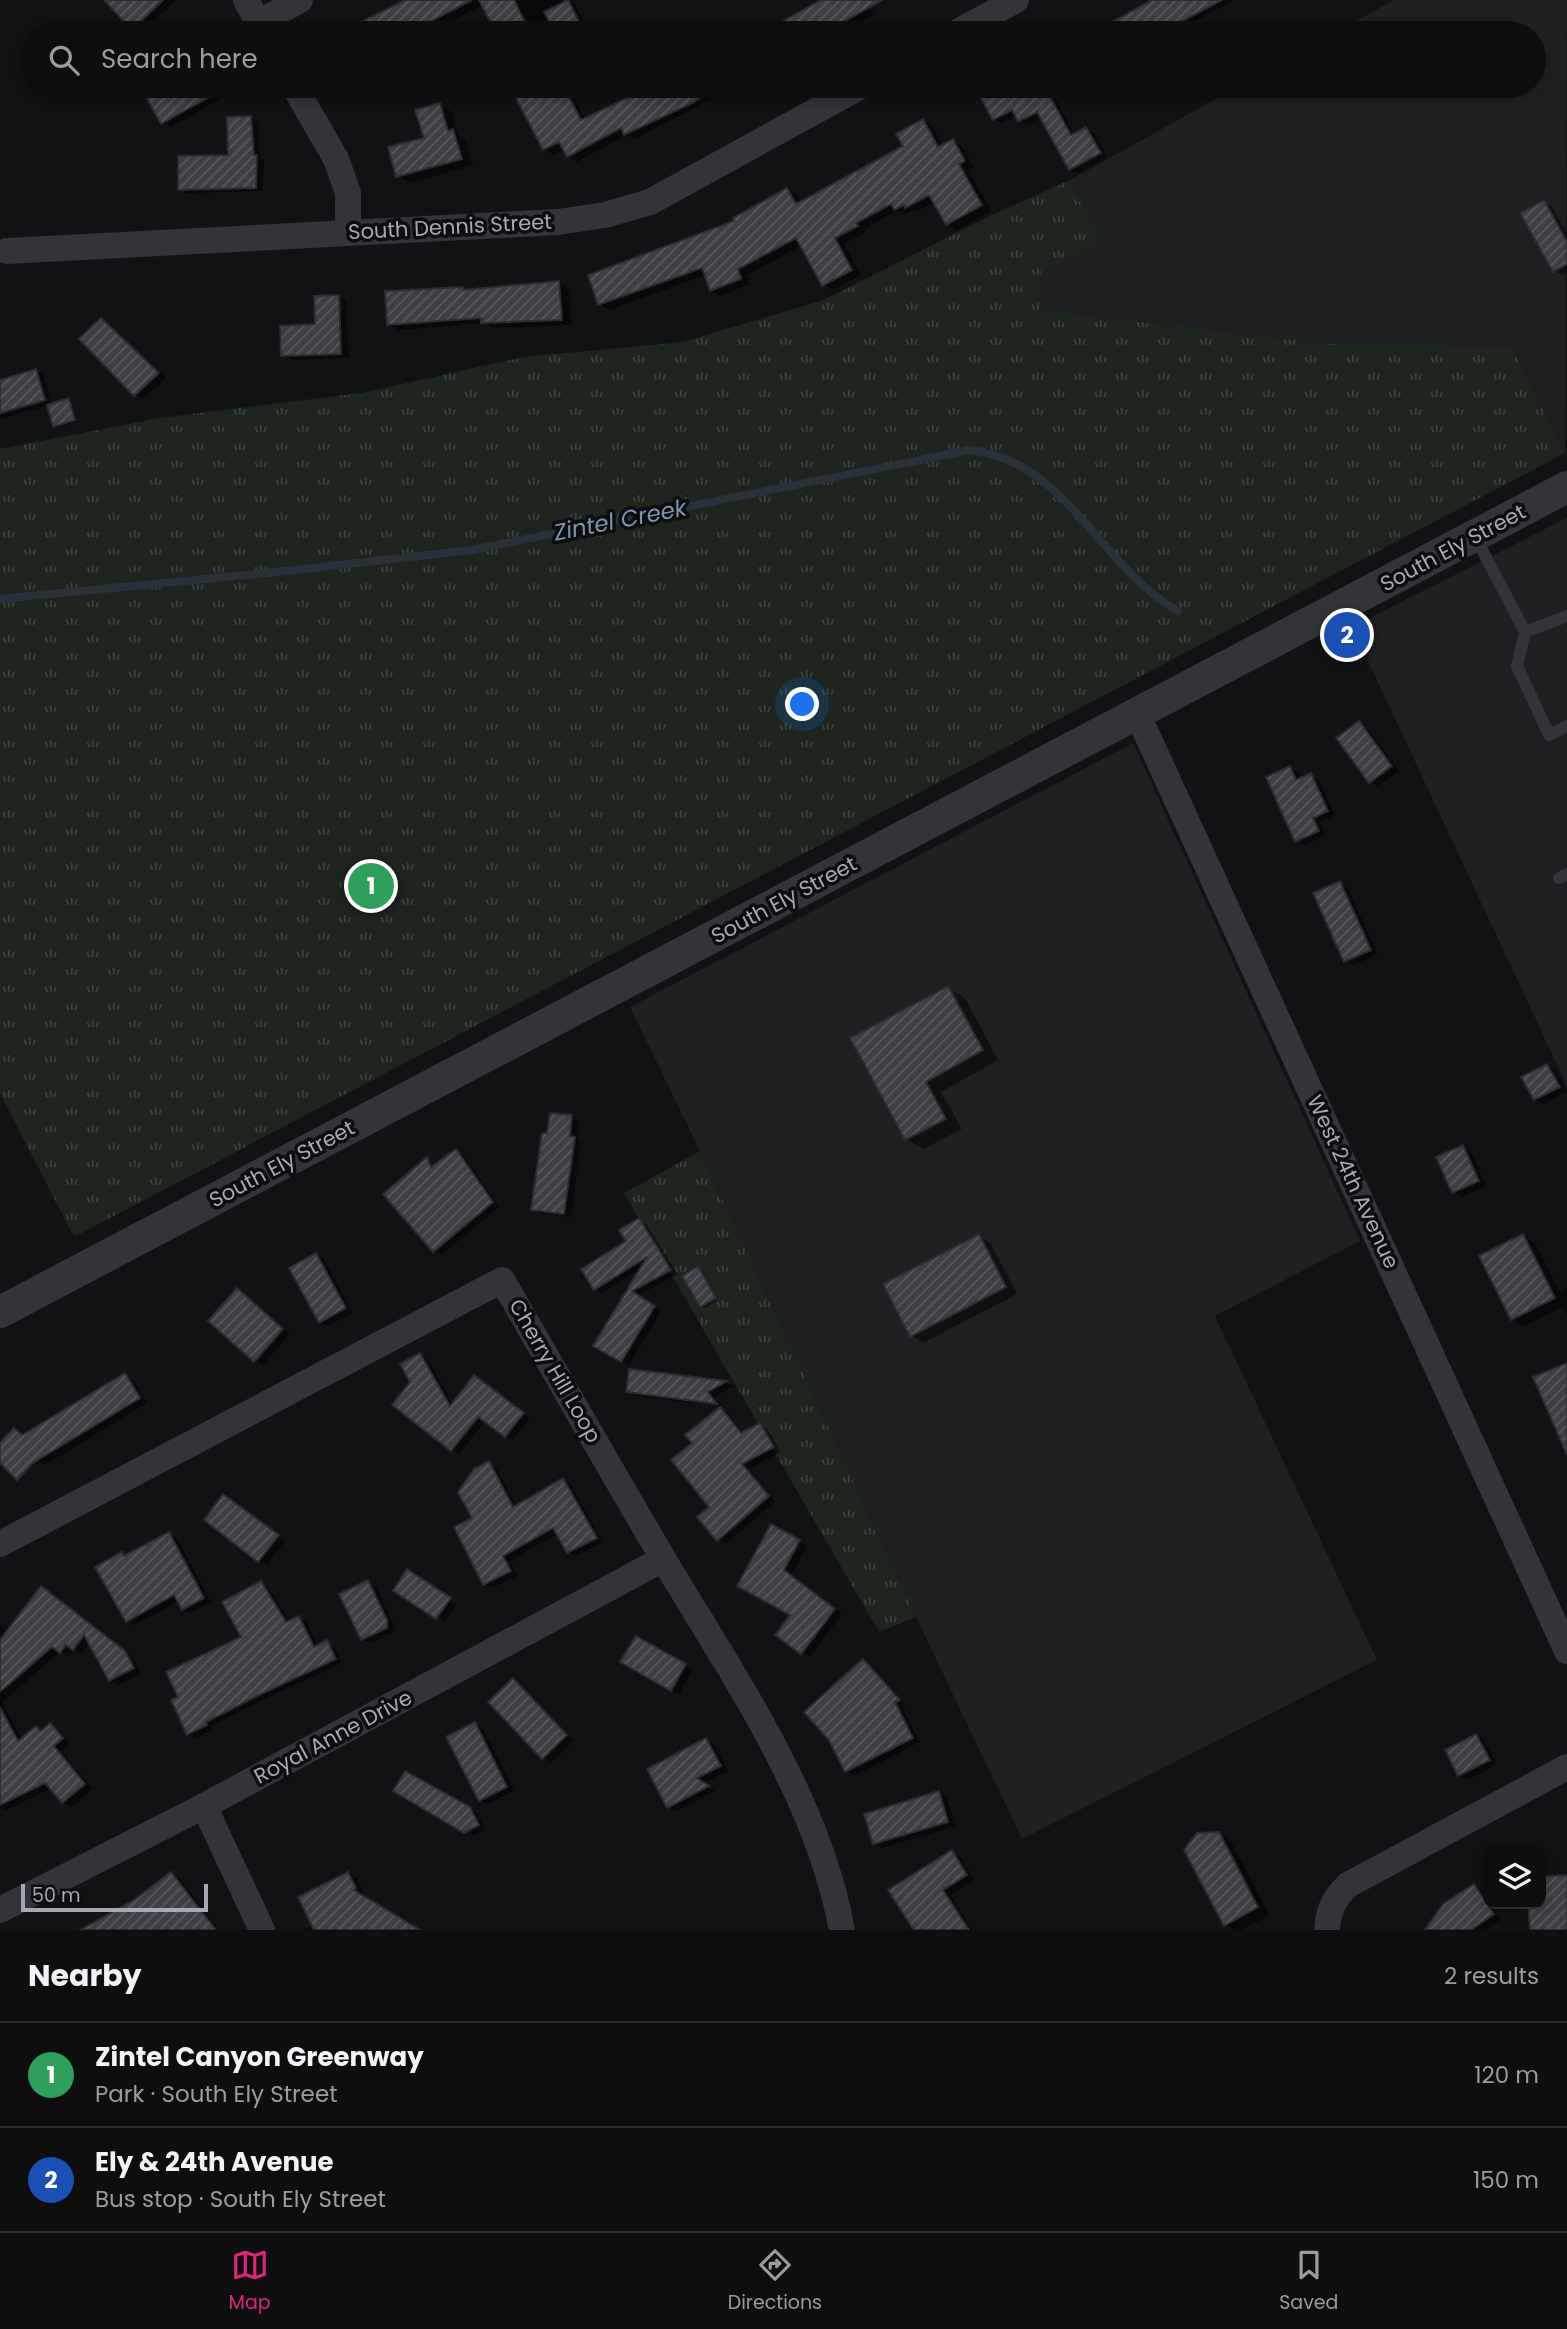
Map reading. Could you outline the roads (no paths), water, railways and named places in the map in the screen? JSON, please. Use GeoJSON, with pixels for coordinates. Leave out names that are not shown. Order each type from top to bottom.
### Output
{"type":"FeatureCollection","features":[{"type":"Feature","properties":{"kind":"street"},"geometry":{"type":"LineString","coordinates":[[256,19],[300,0]]}},
{"type":"Feature","properties":{"kind":"street"},"geometry":{"type":"LineString","coordinates":[[978,21],[1016,0]]}},
{"type":"Feature","properties":{"kind":"street"},"geometry":{"type":"LineString","coordinates":[[301,98],[336,159],[348,193],[348,232]]}},
{"type":"Feature","properties":{"kind":"street","name":"South Dennis Street"},"geometry":{"type":"LineString","coordinates":[[7,251],[558,222],[604,215],[650,202],[839,98]]}},
{"type":"Feature","properties":{"kind":"street","name":"South Ely Street"},"geometry":{"type":"LineString","coordinates":[[0,1312],[1567,487]]}},
{"type":"Feature","properties":{"kind":"street","name":"West 24th Avenue"},"geometry":{"type":"LineString","coordinates":[[1138,713],[1567,1651]]}},
{"type":"Feature","properties":{"kind":"street","name":"Cherry Hill Loop"},"geometry":{"type":"LineString","coordinates":[[0,1544],[502,1280],[663,1559],[747,1698],[813,1829],[825,1860],[842,1930]]}},
{"type":"Feature","properties":{"kind":"street","name":"Royal Anne Drive"},"geometry":{"type":"LineString","coordinates":[[0,1910],[204,1806],[663,1559]]}},
{"type":"Feature","properties":{"kind":"street"},"geometry":{"type":"LineString","coordinates":[[1329,1918],[1338,1895],[1359,1878],[1567,1767]]}},
{"type":"Feature","properties":{"kind":"street"},"geometry":{"type":"LineString","coordinates":[[204,1806],[262,1930]]}},
{"type":"Feature","properties":{"kind":"lane"},"geometry":{"type":"LineString","coordinates":[[1475,536],[1525,632],[1517,666],[1549,734],[1567,726]]}},
{"type":"Feature","properties":{"kind":"lane"},"geometry":{"type":"LineString","coordinates":[[1525,632],[1567,616]]}},
{"type":"Feature","properties":{"kind":"waterway","name":"Zintel Creek"},"geometry":{"type":"LineString","coordinates":[[0,599],[472,550],[970,450],[1003,458],[1032,473],[1081,518],[1126,569],[1151,592],[1178,611]]}},
{"type":"Feature","properties":{"kind":"place","name":"Ely & 24th Avenue"},"geometry":{"type":"Point","coordinates":[1347,635]}},
{"type":"Feature","properties":{"kind":"place","name":"Zintel Canyon Greenway"},"geometry":{"type":"Point","coordinates":[371,886]}}]}
